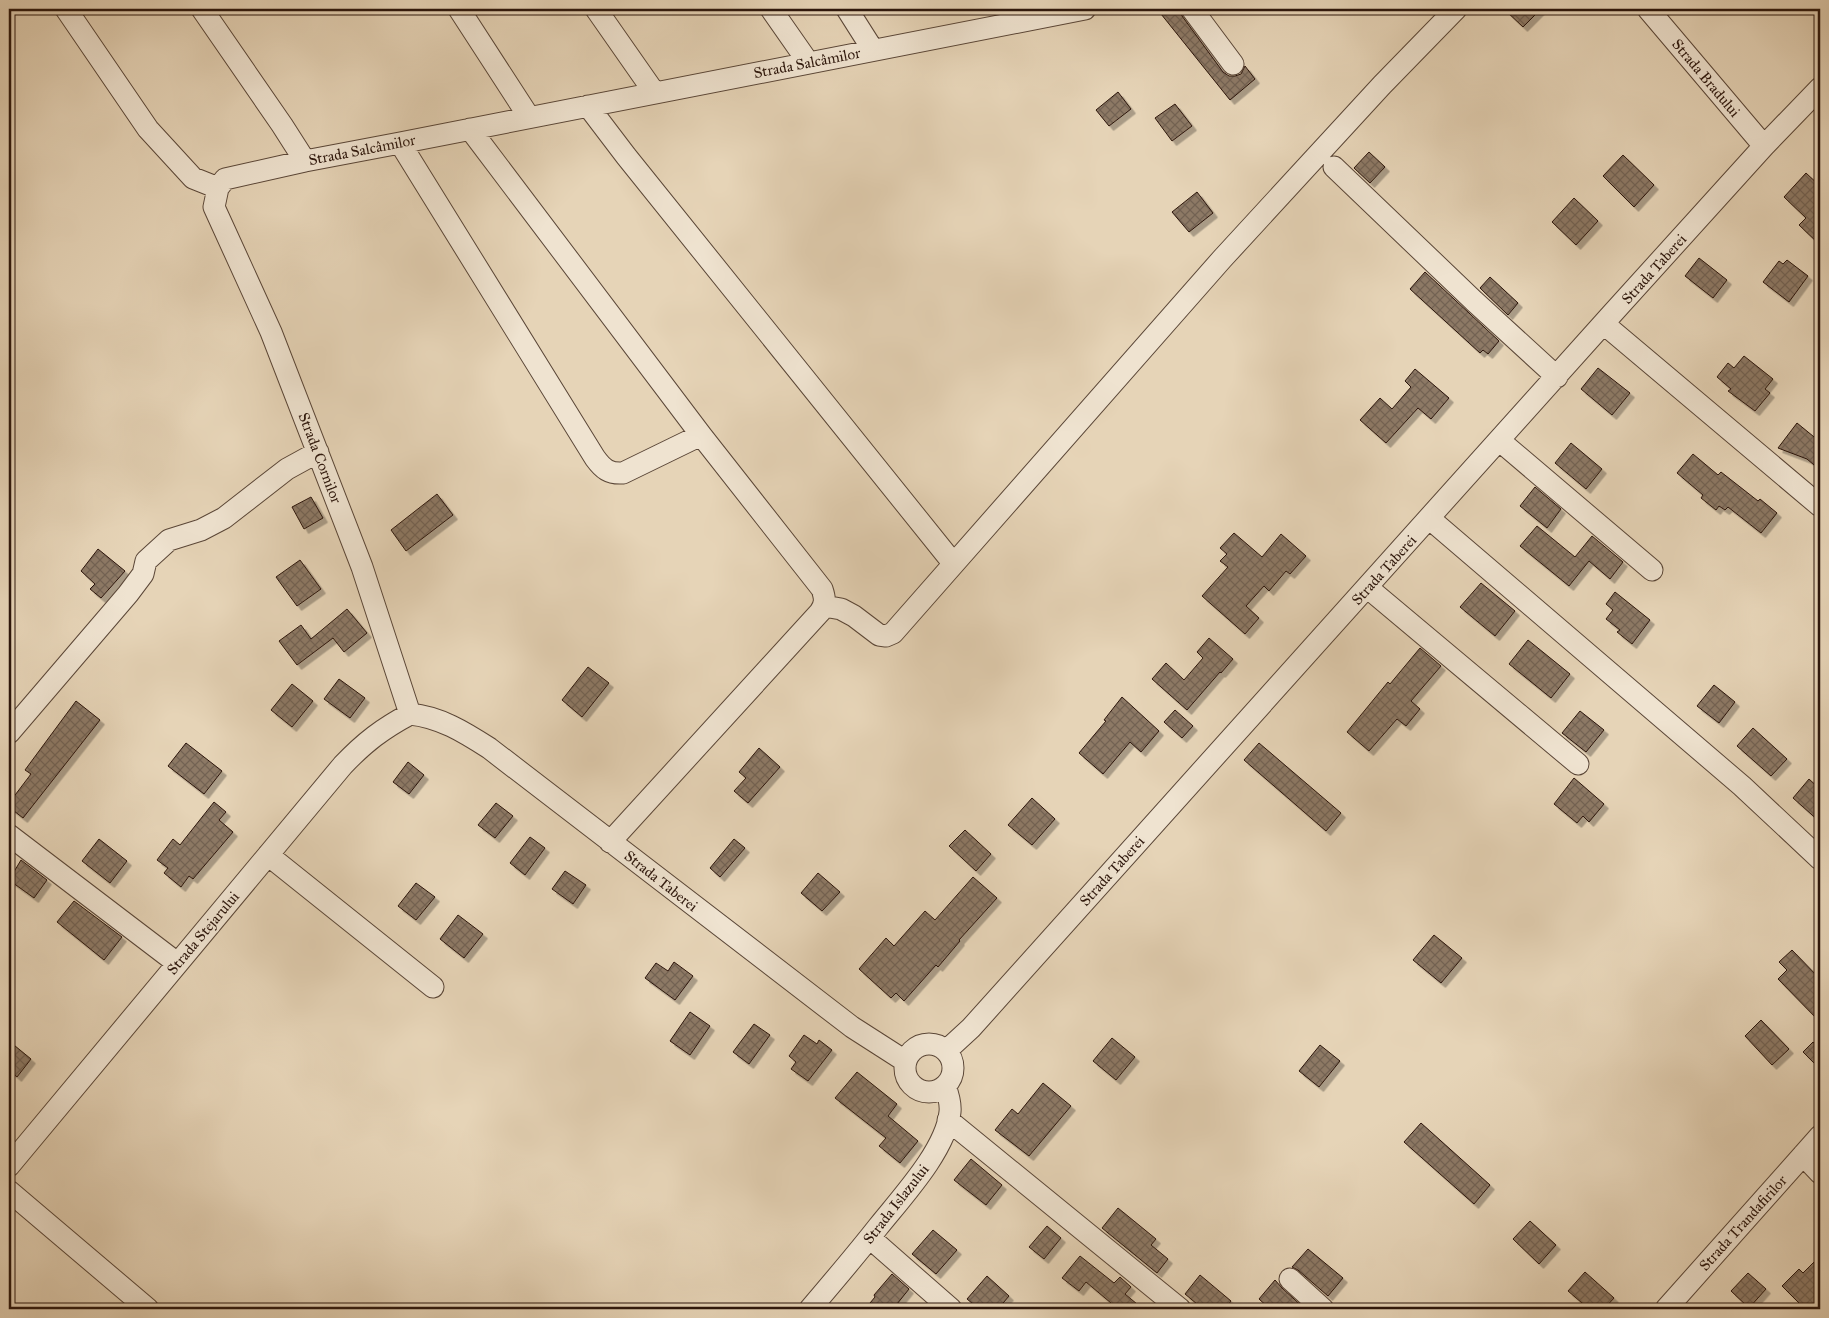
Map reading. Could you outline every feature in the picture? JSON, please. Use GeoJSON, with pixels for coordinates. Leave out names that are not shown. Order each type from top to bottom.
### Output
{"type":"FeatureCollection","features":[{"type":"Feature","properties":{"kind":"street"},"geometry":{"type":"LineString","coordinates":[[66,9],[148,129],[194,178],[216,198]]}},
{"type":"Feature","properties":{"kind":"street"},"geometry":{"type":"LineString","coordinates":[[202,9],[305,161]]}},
{"type":"Feature","properties":{"kind":"street"},"geometry":{"type":"LineString","coordinates":[[459,9],[529,117]]}},
{"type":"Feature","properties":{"kind":"street"},"geometry":{"type":"LineString","coordinates":[[596,9],[654,92]]}},
{"type":"Feature","properties":{"kind":"street"},"geometry":{"type":"LineString","coordinates":[[771,9],[808,62]]}},
{"type":"Feature","properties":{"kind":"street"},"geometry":{"type":"LineString","coordinates":[[848,9],[873,50]]}},
{"type":"Feature","properties":{"kind":"street","name":"Strada Salcâmilor"},"geometry":{"type":"LineString","coordinates":[[216,198],[225,179],[235,176],[873,50],[1029,14],[1085,9]]}},
{"type":"Feature","properties":{"kind":"street"},"geometry":{"type":"LineString","coordinates":[[1192,9],[1233,64]]}},
{"type":"Feature","properties":{"kind":"street"},"geometry":{"type":"LineString","coordinates":[[824,606],[841,609],[854,616],[879,635],[886,636],[893,633],[1222,259],[1382,84],[1456,9]]}},
{"type":"Feature","properties":{"kind":"street","name":"Strada Bradului"},"geometry":{"type":"LineString","coordinates":[[1648,9],[1764,146]]}},
{"type":"Feature","properties":{"kind":"street","name":"Strada Taberei"},"geometry":{"type":"LineString","coordinates":[[946,1051],[971,1028],[1764,146],[1820,88]]}},
{"type":"Feature","properties":{"kind":"street"},"geometry":{"type":"LineString","coordinates":[[588,106],[953,564]]}},
{"type":"Feature","properties":{"kind":"street"},"geometry":{"type":"LineString","coordinates":[[470,129],[701,436],[822,589],[825,598],[824,606],[814,619],[610,842]]}},
{"type":"Feature","properties":{"kind":"street"},"geometry":{"type":"LineString","coordinates":[[400,143],[603,468],[612,473],[623,473],[701,436]]}},
{"type":"Feature","properties":{"kind":"street"},"geometry":{"type":"LineString","coordinates":[[1334,167],[1474,301],[1557,377]]}},
{"type":"Feature","properties":{"kind":"street","name":"Strada Cornilor"},"geometry":{"type":"LineString","coordinates":[[216,198],[271,332],[362,567],[410,714]]}},
{"type":"Feature","properties":{"kind":"street"},"geometry":{"type":"LineString","coordinates":[[1608,320],[1820,492]]}},
{"type":"Feature","properties":{"kind":"street"},"geometry":{"type":"LineString","coordinates":[[1608,320],[1820,506]]}},
{"type":"Feature","properties":{"kind":"street"},"geometry":{"type":"LineString","coordinates":[[1500,441],[1652,570]]}},
{"type":"Feature","properties":{"kind":"street"},"geometry":{"type":"LineString","coordinates":[[9,733],[128,594],[143,574],[146,561],[169,540],[201,530],[224,518],[287,469],[318,452]]}},
{"type":"Feature","properties":{"kind":"street"},"geometry":{"type":"LineString","coordinates":[[1430,519],[1735,780],[1820,859]]}},
{"type":"Feature","properties":{"kind":"street"},"geometry":{"type":"LineString","coordinates":[[1368,588],[1578,764]]}},
{"type":"Feature","properties":{"kind":"street","name":"Strada Taberei"},"geometry":{"type":"LineString","coordinates":[[410,714],[440,720],[489,748],[852,1027],[905,1061]]}},
{"type":"Feature","properties":{"kind":"street","name":"Strada Stejarului"},"geometry":{"type":"LineString","coordinates":[[9,1166],[343,765],[385,727],[410,714]]}},
{"type":"Feature","properties":{"kind":"street"},"geometry":{"type":"LineString","coordinates":[[9,835],[177,963]]}},
{"type":"Feature","properties":{"kind":"street"},"geometry":{"type":"LineString","coordinates":[[268,855],[433,987]]}},
{"type":"Feature","properties":{"kind":"street"},"geometry":{"type":"LineString","coordinates":[[933,1044],[946,1051],[953,1068],[952,1075],[945,1086],[933,1092],[919,1091],[908,1082],[905,1075],[905,1061],[908,1055],[919,1046],[933,1044]]}},
{"type":"Feature","properties":{"kind":"street","name":"Strada Islazului"},"geometry":{"type":"LineString","coordinates":[[810,1309],[908,1191],[932,1157],[948,1120],[950,1102],[945,1086]]}},
{"type":"Feature","properties":{"kind":"street"},"geometry":{"type":"LineString","coordinates":[[948,1120],[1180,1309]]}},
{"type":"Feature","properties":{"kind":"street","name":"Strada Trandafirilor"},"geometry":{"type":"LineString","coordinates":[[1666,1309],[1820,1136]]}},
{"type":"Feature","properties":{"kind":"street"},"geometry":{"type":"LineString","coordinates":[[1803,1155],[1820,1173]]}},
{"type":"Feature","properties":{"kind":"street"},"geometry":{"type":"LineString","coordinates":[[9,1191],[148,1309]]}},
{"type":"Feature","properties":{"kind":"street"},"geometry":{"type":"LineString","coordinates":[[870,1238],[950,1309]]}},
{"type":"Feature","properties":{"kind":"street"},"geometry":{"type":"LineString","coordinates":[[1290,1279],[1323,1309]]}},
{"type":"Feature","properties":{"kind":"building"},"geometry":{"type":"Polygon","coordinates":[[[1157,9],[1180,9],[1182,16],[1223,72],[1229,76],[1235,76],[1241,74],[1245,66],[1255,79],[1230,100],[1157,9]]]}},
{"type":"Feature","properties":{"kind":"building"},"geometry":{"type":"Polygon","coordinates":[[[1504,9],[1541,9],[1523,27],[1504,9]]]}},
{"type":"Feature","properties":{"kind":"building"},"geometry":{"type":"Polygon","coordinates":[[[1118,92],[1131,109],[1109,126],[1096,110],[1118,92]]]}},
{"type":"Feature","properties":{"kind":"building"},"geometry":{"type":"Polygon","coordinates":[[[1175,104],[1192,126],[1172,141],[1155,118],[1175,104]]]}},
{"type":"Feature","properties":{"kind":"building"},"geometry":{"type":"Polygon","coordinates":[[[1369,152],[1385,167],[1370,183],[1354,168],[1369,152]]]}},
{"type":"Feature","properties":{"kind":"building"},"geometry":{"type":"Polygon","coordinates":[[[1623,155],[1654,185],[1634,207],[1603,176],[1623,155]]]}},
{"type":"Feature","properties":{"kind":"building"},"geometry":{"type":"Polygon","coordinates":[[[1806,173],[1820,186],[1820,245],[1799,225],[1806,218],[1784,197],[1806,173]]]}},
{"type":"Feature","properties":{"kind":"building"},"geometry":{"type":"Polygon","coordinates":[[[1197,192],[1213,213],[1189,232],[1172,212],[1197,192]]]}},
{"type":"Feature","properties":{"kind":"building"},"geometry":{"type":"Polygon","coordinates":[[[1574,198],[1598,221],[1576,245],[1552,222],[1574,198]]]}},
{"type":"Feature","properties":{"kind":"building"},"geometry":{"type":"Polygon","coordinates":[[[1699,258],[1727,280],[1713,298],[1685,276],[1699,258]]]}},
{"type":"Feature","properties":{"kind":"building"},"geometry":{"type":"Polygon","coordinates":[[[1787,260],[1808,276],[1789,302],[1763,282],[1779,261],[1783,264],[1787,260]]]}},
{"type":"Feature","properties":{"kind":"building"},"geometry":{"type":"Polygon","coordinates":[[[1425,272],[1499,341],[1488,354],[1483,350],[1480,353],[1410,289],[1425,272]]]}},
{"type":"Feature","properties":{"kind":"building"},"geometry":{"type":"Polygon","coordinates":[[[1490,277],[1518,303],[1508,315],[1480,288],[1490,277]]]}},
{"type":"Feature","properties":{"kind":"building"},"geometry":{"type":"Polygon","coordinates":[[[1744,356],[1773,379],[1765,389],[1770,393],[1755,411],[1728,391],[1731,389],[1717,377],[1728,363],[1734,368],[1744,356]]]}},
{"type":"Feature","properties":{"kind":"building"},"geometry":{"type":"Polygon","coordinates":[[[1598,368],[1630,393],[1612,415],[1581,389],[1598,368]]]}},
{"type":"Feature","properties":{"kind":"building"},"geometry":{"type":"Polygon","coordinates":[[[1415,369],[1449,398],[1431,419],[1418,408],[1386,443],[1360,420],[1380,398],[1392,409],[1411,387],[1405,381],[1415,369]]]}},
{"type":"Feature","properties":{"kind":"building"},"geometry":{"type":"Polygon","coordinates":[[[1797,423],[1820,440],[1820,470],[1807,459],[1778,448],[1797,423]]]}},
{"type":"Feature","properties":{"kind":"building"},"geometry":{"type":"Polygon","coordinates":[[[1571,443],[1602,469],[1586,489],[1555,463],[1571,443]]]}},
{"type":"Feature","properties":{"kind":"building"},"geometry":{"type":"Polygon","coordinates":[[[1693,454],[1718,475],[1721,472],[1758,501],[1760,499],[1777,513],[1761,533],[1728,507],[1725,510],[1719,506],[1716,510],[1701,498],[1703,495],[1677,473],[1693,454]]]}},
{"type":"Feature","properties":{"kind":"building"},"geometry":{"type":"Polygon","coordinates":[[[1535,487],[1561,509],[1547,528],[1520,506],[1535,487]]]}},
{"type":"Feature","properties":{"kind":"building"},"geometry":{"type":"Polygon","coordinates":[[[437,494],[453,515],[406,551],[391,530],[437,494]]]}},
{"type":"Feature","properties":{"kind":"building"},"geometry":{"type":"Polygon","coordinates":[[[311,497],[323,518],[304,529],[292,507],[311,497]]]}},
{"type":"Feature","properties":{"kind":"building"},"geometry":{"type":"Polygon","coordinates":[[[1537,526],[1575,557],[1592,536],[1623,562],[1610,579],[1589,561],[1569,586],[1520,546],[1537,526]]]}},
{"type":"Feature","properties":{"kind":"building"},"geometry":{"type":"Polygon","coordinates":[[[1234,533],[1262,557],[1281,534],[1306,556],[1290,574],[1286,571],[1269,591],[1264,586],[1246,606],[1259,618],[1245,634],[1202,596],[1228,567],[1220,561],[1227,554],[1220,548],[1234,533]]]}},
{"type":"Feature","properties":{"kind":"building"},"geometry":{"type":"Polygon","coordinates":[[[98,549],[125,571],[101,598],[90,589],[95,584],[81,571],[98,549]]]}},
{"type":"Feature","properties":{"kind":"building"},"geometry":{"type":"Polygon","coordinates":[[[300,560],[321,589],[297,606],[276,577],[300,560]]]}},
{"type":"Feature","properties":{"kind":"building"},"geometry":{"type":"Polygon","coordinates":[[[1481,583],[1515,611],[1495,636],[1460,607],[1481,583]]]}},
{"type":"Feature","properties":{"kind":"building"},"geometry":{"type":"Polygon","coordinates":[[[1615,592],[1650,620],[1632,644],[1617,632],[1620,630],[1606,619],[1613,610],[1606,604],[1615,592]]]}},
{"type":"Feature","properties":{"kind":"building"},"geometry":{"type":"Polygon","coordinates":[[[347,609],[367,633],[344,652],[333,638],[297,665],[279,641],[301,625],[311,639],[347,609]]]}},
{"type":"Feature","properties":{"kind":"building"},"geometry":{"type":"Polygon","coordinates":[[[1209,638],[1233,659],[1187,710],[1152,679],[1166,663],[1184,680],[1203,658],[1197,652],[1209,638]]]}},
{"type":"Feature","properties":{"kind":"building"},"geometry":{"type":"Polygon","coordinates":[[[1528,640],[1570,674],[1551,698],[1509,664],[1528,640]]]}},
{"type":"Feature","properties":{"kind":"building"},"geometry":{"type":"Polygon","coordinates":[[[1420,648],[1441,666],[1411,701],[1420,709],[1406,726],[1397,719],[1369,751],[1347,732],[1388,682],[1390,684],[1420,648]]]}},
{"type":"Feature","properties":{"kind":"building"},"geometry":{"type":"Polygon","coordinates":[[[588,667],[609,683],[582,717],[562,700],[588,667]]]}},
{"type":"Feature","properties":{"kind":"building"},"geometry":{"type":"Polygon","coordinates":[[[339,679],[365,698],[350,718],[324,699],[339,679]]]}},
{"type":"Feature","properties":{"kind":"building"},"geometry":{"type":"Polygon","coordinates":[[[292,684],[313,701],[292,727],[271,710],[292,684]]]}},
{"type":"Feature","properties":{"kind":"building"},"geometry":{"type":"Polygon","coordinates":[[[1714,685],[1735,702],[1719,723],[1697,706],[1714,685]]]}},
{"type":"Feature","properties":{"kind":"building"},"geometry":{"type":"Polygon","coordinates":[[[1122,697],[1159,731],[1141,752],[1130,742],[1103,774],[1079,753],[1106,721],[1104,720],[1122,697]]]}},
{"type":"Feature","properties":{"kind":"building"},"geometry":{"type":"Polygon","coordinates":[[[76,701],[100,720],[23,818],[9,807],[9,803],[31,774],[25,770],[76,701]]]}},
{"type":"Feature","properties":{"kind":"building"},"geometry":{"type":"Polygon","coordinates":[[[1175,710],[1193,726],[1182,738],[1164,722],[1175,710]]]}},
{"type":"Feature","properties":{"kind":"building"},"geometry":{"type":"Polygon","coordinates":[[[1580,711],[1604,730],[1586,752],[1562,733],[1580,711]]]}},
{"type":"Feature","properties":{"kind":"building"},"geometry":{"type":"Polygon","coordinates":[[[1753,728],[1787,759],[1771,776],[1737,746],[1753,728]]]}},
{"type":"Feature","properties":{"kind":"building"},"geometry":{"type":"Polygon","coordinates":[[[186,743],[222,771],[204,794],[168,766],[186,743]]]}},
{"type":"Feature","properties":{"kind":"building"},"geometry":{"type":"Polygon","coordinates":[[[1259,743],[1341,813],[1326,831],[1244,760],[1259,743]]]}},
{"type":"Feature","properties":{"kind":"building"},"geometry":{"type":"Polygon","coordinates":[[[759,748],[780,767],[748,803],[734,791],[746,778],[739,772],[759,748]]]}},
{"type":"Feature","properties":{"kind":"building"},"geometry":{"type":"Polygon","coordinates":[[[408,762],[424,775],[409,794],[393,782],[408,762]]]}},
{"type":"Feature","properties":{"kind":"building"},"geometry":{"type":"Polygon","coordinates":[[[1574,778],[1604,804],[1589,822],[1583,816],[1577,823],[1554,804],[1574,778]]]}},
{"type":"Feature","properties":{"kind":"building"},"geometry":{"type":"Polygon","coordinates":[[[1809,779],[1820,789],[1820,822],[1793,798],[1809,779]]]}},
{"type":"Feature","properties":{"kind":"building"},"geometry":{"type":"Polygon","coordinates":[[[1032,798],[1055,819],[1032,845],[1008,825],[1032,798]]]}},
{"type":"Feature","properties":{"kind":"building"},"geometry":{"type":"Polygon","coordinates":[[[214,802],[226,812],[219,820],[233,832],[193,879],[189,876],[181,887],[164,873],[168,868],[157,860],[173,839],[180,845],[214,802]]]}},
{"type":"Feature","properties":{"kind":"building"},"geometry":{"type":"Polygon","coordinates":[[[496,803],[513,816],[495,838],[478,825],[496,803]]]}},
{"type":"Feature","properties":{"kind":"building"},"geometry":{"type":"Polygon","coordinates":[[[965,830],[991,854],[976,871],[949,846],[965,830]]]}},
{"type":"Feature","properties":{"kind":"building"},"geometry":{"type":"Polygon","coordinates":[[[530,837],[545,848],[525,875],[510,863],[530,837]]]}},
{"type":"Feature","properties":{"kind":"building"},"geometry":{"type":"Polygon","coordinates":[[[99,839],[127,861],[110,883],[82,861],[99,839]]]}},
{"type":"Feature","properties":{"kind":"building"},"geometry":{"type":"Polygon","coordinates":[[[734,839],[745,848],[720,877],[710,868],[734,839]]]}},
{"type":"Feature","properties":{"kind":"building"},"geometry":{"type":"Polygon","coordinates":[[[21,860],[47,880],[34,898],[9,880],[21,860]]]}},
{"type":"Feature","properties":{"kind":"building"},"geometry":{"type":"Polygon","coordinates":[[[565,871],[586,885],[573,904],[552,889],[565,871]]]}},
{"type":"Feature","properties":{"kind":"building"},"geometry":{"type":"Polygon","coordinates":[[[818,873],[840,892],[822,911],[801,893],[818,873]]]}},
{"type":"Feature","properties":{"kind":"building"},"geometry":{"type":"Polygon","coordinates":[[[973,877],[997,898],[959,940],[938,967],[936,965],[904,1001],[896,993],[891,998],[859,969],[886,938],[894,946],[925,911],[935,920],[973,877]]]}},
{"type":"Feature","properties":{"kind":"building"},"geometry":{"type":"Polygon","coordinates":[[[416,883],[435,897],[416,920],[398,906],[416,883]]]}},
{"type":"Feature","properties":{"kind":"building"},"geometry":{"type":"Polygon","coordinates":[[[74,901],[122,937],[104,960],[57,922],[74,901]]]}},
{"type":"Feature","properties":{"kind":"building"},"geometry":{"type":"Polygon","coordinates":[[[458,915],[483,934],[464,958],[440,939],[458,915]]]}},
{"type":"Feature","properties":{"kind":"building"},"geometry":{"type":"Polygon","coordinates":[[[1434,935],[1462,958],[1441,983],[1413,960],[1434,935]]]}},
{"type":"Feature","properties":{"kind":"building"},"geometry":{"type":"Polygon","coordinates":[[[1792,950],[1820,979],[1820,1022],[1778,979],[1787,970],[1779,962],[1792,950]]]}},
{"type":"Feature","properties":{"kind":"building"},"geometry":{"type":"Polygon","coordinates":[[[674,962],[693,976],[675,1000],[645,978],[656,963],[668,971],[674,962]]]}},
{"type":"Feature","properties":{"kind":"building"},"geometry":{"type":"Polygon","coordinates":[[[690,1012],[710,1026],[690,1055],[670,1041],[690,1012]]]}},
{"type":"Feature","properties":{"kind":"building"},"geometry":{"type":"Polygon","coordinates":[[[1761,1020],[1789,1049],[1772,1065],[1745,1036],[1761,1020]]]}},
{"type":"Feature","properties":{"kind":"building"},"geometry":{"type":"Polygon","coordinates":[[[754,1024],[770,1035],[749,1064],[733,1052],[754,1024]]]}},
{"type":"Feature","properties":{"kind":"building"},"geometry":{"type":"Polygon","coordinates":[[[804,1035],[817,1044],[819,1040],[832,1050],[808,1081],[791,1069],[796,1062],[789,1056],[804,1035]]]}},
{"type":"Feature","properties":{"kind":"building"},"geometry":{"type":"Polygon","coordinates":[[[1112,1038],[1135,1057],[1116,1080],[1093,1061],[1112,1038]]]}},
{"type":"Feature","properties":{"kind":"building"},"geometry":{"type":"Polygon","coordinates":[[[9,1041],[31,1059],[17,1077],[9,1070],[9,1041]]]}},
{"type":"Feature","properties":{"kind":"building"},"geometry":{"type":"Polygon","coordinates":[[[1813,1042],[1820,1048],[1820,1069],[1803,1052],[1813,1042]]]}},
{"type":"Feature","properties":{"kind":"building"},"geometry":{"type":"Polygon","coordinates":[[[1320,1045],[1340,1061],[1319,1087],[1299,1071],[1320,1045]]]}},
{"type":"Feature","properties":{"kind":"building"},"geometry":{"type":"Polygon","coordinates":[[[857,1072],[897,1104],[888,1116],[918,1141],[900,1163],[879,1146],[886,1138],[835,1098],[857,1072]]]}},
{"type":"Feature","properties":{"kind":"building"},"geometry":{"type":"Polygon","coordinates":[[[1043,1083],[1071,1106],[1029,1156],[995,1130],[1012,1109],[1018,1114],[1043,1083]]]}},
{"type":"Feature","properties":{"kind":"building"},"geometry":{"type":"Polygon","coordinates":[[[1421,1123],[1490,1185],[1474,1204],[1404,1142],[1421,1123]]]}},
{"type":"Feature","properties":{"kind":"building"},"geometry":{"type":"Polygon","coordinates":[[[971,1159],[1002,1185],[986,1205],[954,1180],[971,1159]]]}},
{"type":"Feature","properties":{"kind":"building"},"geometry":{"type":"Polygon","coordinates":[[[1118,1208],[1156,1239],[1151,1245],[1168,1259],[1157,1273],[1102,1228],[1118,1208]]]}},
{"type":"Feature","properties":{"kind":"building"},"geometry":{"type":"Polygon","coordinates":[[[1530,1221],[1556,1245],[1539,1264],[1513,1239],[1530,1221]]]}},
{"type":"Feature","properties":{"kind":"building"},"geometry":{"type":"Polygon","coordinates":[[[1047,1226],[1061,1238],[1044,1259],[1029,1247],[1047,1226]]]}},
{"type":"Feature","properties":{"kind":"building"},"geometry":{"type":"Polygon","coordinates":[[[933,1230],[957,1250],[936,1274],[912,1254],[933,1230]]]}},
{"type":"Feature","properties":{"kind":"building"},"geometry":{"type":"Polygon","coordinates":[[[1308,1249],[1343,1278],[1328,1296],[1292,1267],[1308,1249]]]}},
{"type":"Feature","properties":{"kind":"building"},"geometry":{"type":"Polygon","coordinates":[[[1080,1256],[1114,1283],[1120,1277],[1131,1287],[1125,1294],[1143,1309],[1106,1309],[1111,1303],[1086,1282],[1079,1291],[1062,1278],[1080,1256]]]}},
{"type":"Feature","properties":{"kind":"building"},"geometry":{"type":"Polygon","coordinates":[[[1820,1256],[1820,1297],[1808,1309],[1805,1309],[1782,1286],[1799,1269],[1803,1273],[1820,1256]]]}},
{"type":"Feature","properties":{"kind":"building"},"geometry":{"type":"Polygon","coordinates":[[[1585,1272],[1614,1298],[1604,1309],[1589,1309],[1568,1291],[1585,1272]]]}},
{"type":"Feature","properties":{"kind":"building"},"geometry":{"type":"Polygon","coordinates":[[[1748,1273],[1766,1289],[1749,1308],[1731,1291],[1748,1273]]]}},
{"type":"Feature","properties":{"kind":"building"},"geometry":{"type":"Polygon","coordinates":[[[892,1274],[909,1289],[893,1309],[865,1309],[875,1297],[874,1295],[892,1274]]]}},
{"type":"Feature","properties":{"kind":"building"},"geometry":{"type":"Polygon","coordinates":[[[1200,1275],[1231,1301],[1225,1309],[1203,1309],[1185,1294],[1200,1275]]]}},
{"type":"Feature","properties":{"kind":"building"},"geometry":{"type":"Polygon","coordinates":[[[987,1276],[1009,1296],[998,1309],[979,1309],[967,1299],[987,1276]]]}},
{"type":"Feature","properties":{"kind":"building"},"geometry":{"type":"Polygon","coordinates":[[[1275,1280],[1305,1309],[1270,1309],[1259,1299],[1275,1280]]]}}]}
